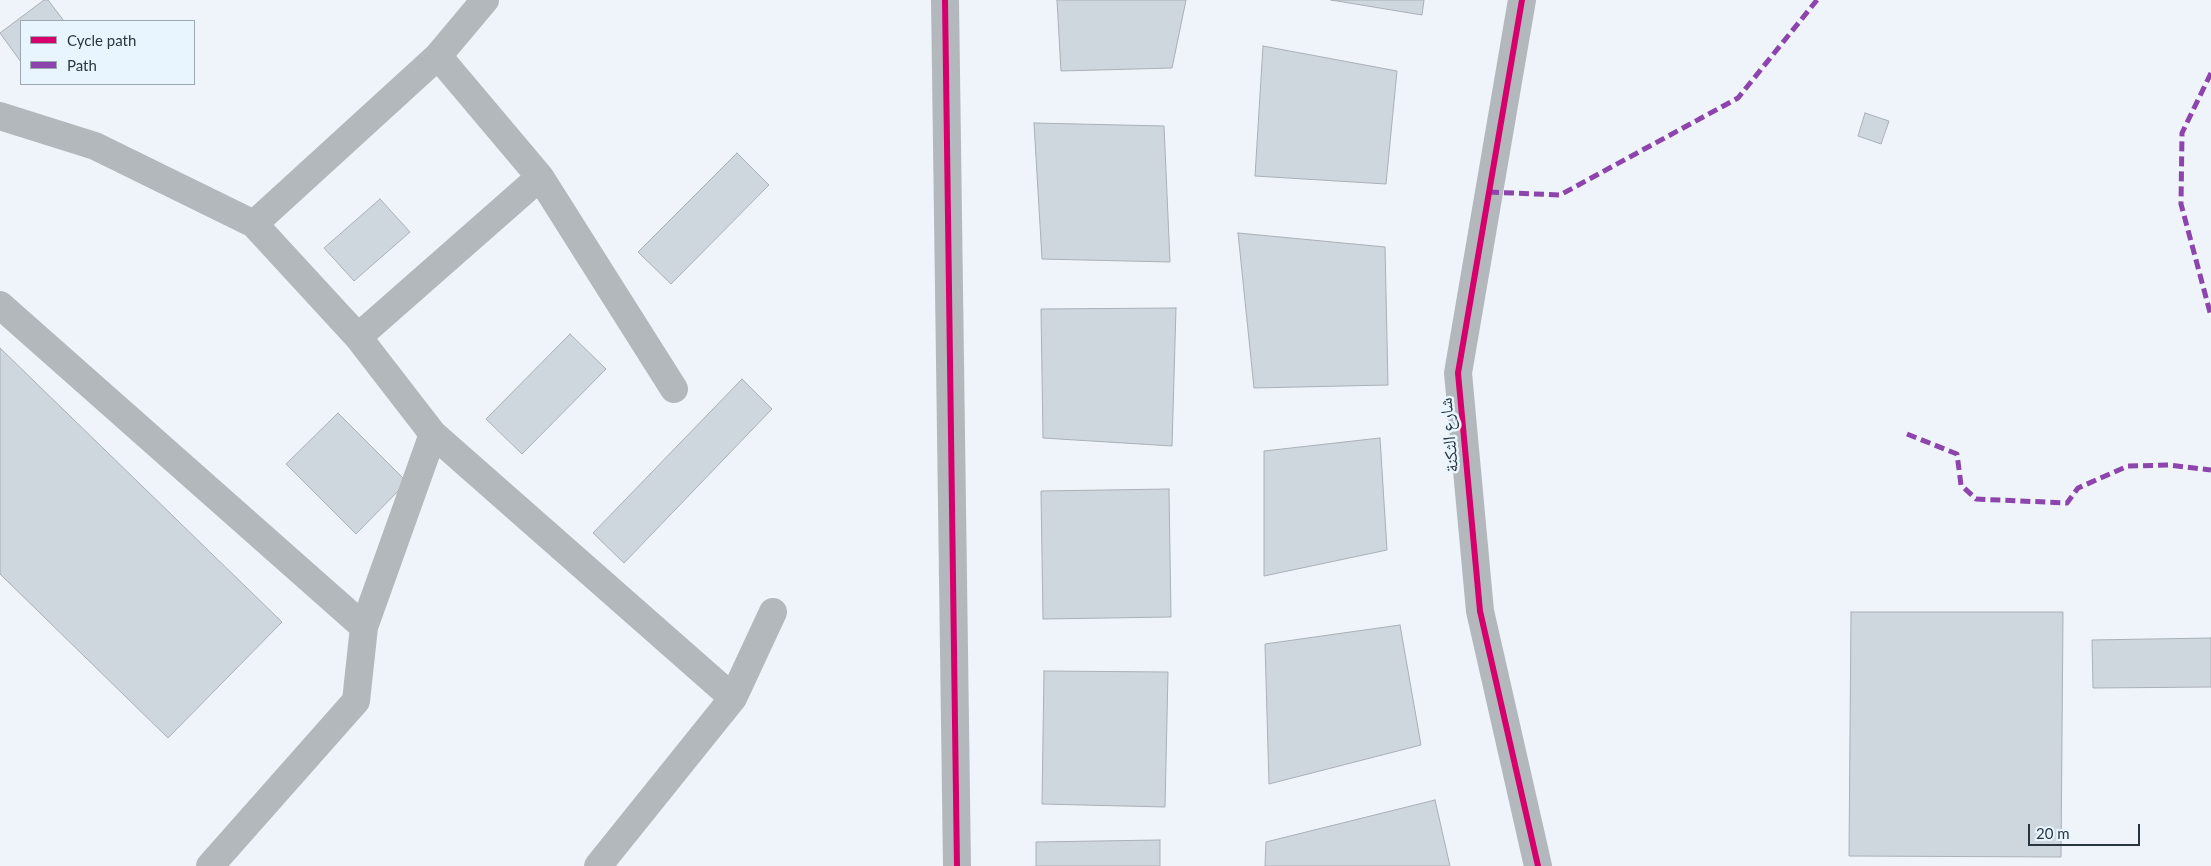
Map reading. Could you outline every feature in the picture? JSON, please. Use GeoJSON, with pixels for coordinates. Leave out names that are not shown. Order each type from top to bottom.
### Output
{"type":"FeatureCollection","features":[{"type":"Feature","properties":{"kind":"street"},"geometry":{"type":"LineString","coordinates":[[254,224],[438,56],[485,0]]}},
{"type":"Feature","properties":{"kind":"street"},"geometry":{"type":"LineString","coordinates":[[945,0],[956,866]]}},
{"type":"Feature","properties":{"kind":"street","name":"شارع الثكنة"},"geometry":{"type":"LineString","coordinates":[[1522,0],[1458,372],[1480,611],[1538,866]]}},
{"type":"Feature","properties":{"kind":"street"},"geometry":{"type":"LineString","coordinates":[[438,56],[540,178],[674,389]]}},
{"type":"Feature","properties":{"kind":"street"},"geometry":{"type":"LineString","coordinates":[[0,116],[95,146],[254,224],[358,337],[433,434],[733,698]]}},
{"type":"Feature","properties":{"kind":"street"},"geometry":{"type":"LineString","coordinates":[[358,337],[540,178]]}},
{"type":"Feature","properties":{"kind":"street"},"geometry":{"type":"LineString","coordinates":[[0,305],[364,627]]}},
{"type":"Feature","properties":{"kind":"street"},"geometry":{"type":"LineString","coordinates":[[210,866],[356,702],[364,627],[433,434]]}},
{"type":"Feature","properties":{"kind":"street"},"geometry":{"type":"LineString","coordinates":[[598,866],[733,698],[773,612]]}},
{"type":"Feature","properties":{"kind":"building"},"geometry":{"type":"Polygon","coordinates":[[[44,0],[48,0],[63,20],[20,20],[20,61],[0,33],[44,0]]]}},
{"type":"Feature","properties":{"kind":"building"},"geometry":{"type":"Polygon","coordinates":[[[1057,0],[1186,0],[1172,68],[1061,71],[1057,0]]]}},
{"type":"Feature","properties":{"kind":"building"},"geometry":{"type":"Polygon","coordinates":[[[1331,0],[1424,0],[1422,15],[1331,0]]]}},
{"type":"Feature","properties":{"kind":"building"},"geometry":{"type":"Polygon","coordinates":[[[1263,46],[1397,71],[1386,184],[1255,176],[1263,46]]]}},
{"type":"Feature","properties":{"kind":"building"},"geometry":{"type":"Polygon","coordinates":[[[1865,113],[1889,121],[1881,144],[1858,136],[1865,113]]]}},
{"type":"Feature","properties":{"kind":"building"},"geometry":{"type":"Polygon","coordinates":[[[1034,123],[1164,126],[1170,262],[1042,259],[1034,123]]]}},
{"type":"Feature","properties":{"kind":"building"},"geometry":{"type":"Polygon","coordinates":[[[737,153],[769,185],[671,284],[638,252],[737,153]]]}},
{"type":"Feature","properties":{"kind":"building"},"geometry":{"type":"Polygon","coordinates":[[[380,199],[410,232],[354,281],[324,248],[380,199]]]}},
{"type":"Feature","properties":{"kind":"building"},"geometry":{"type":"Polygon","coordinates":[[[1238,233],[1385,247],[1388,385],[1254,388],[1238,233]]]}},
{"type":"Feature","properties":{"kind":"building"},"geometry":{"type":"Polygon","coordinates":[[[1176,308],[1172,446],[1043,438],[1041,309],[1176,308]]]}},
{"type":"Feature","properties":{"kind":"building"},"geometry":{"type":"Polygon","coordinates":[[[570,334],[606,369],[522,454],[486,419],[570,334]]]}},
{"type":"Feature","properties":{"kind":"building"},"geometry":{"type":"Polygon","coordinates":[[[0,348],[282,622],[168,738],[0,574],[0,348]]]}},
{"type":"Feature","properties":{"kind":"building"},"geometry":{"type":"Polygon","coordinates":[[[742,379],[772,409],[624,563],[593,533],[742,379]]]}},
{"type":"Feature","properties":{"kind":"building"},"geometry":{"type":"Polygon","coordinates":[[[338,413],[407,482],[356,534],[286,464],[338,413]]]}},
{"type":"Feature","properties":{"kind":"building"},"geometry":{"type":"Polygon","coordinates":[[[1380,438],[1387,550],[1264,576],[1264,451],[1380,438]]]}},
{"type":"Feature","properties":{"kind":"building"},"geometry":{"type":"Polygon","coordinates":[[[1169,489],[1171,617],[1043,619],[1041,491],[1169,489]]]}},
{"type":"Feature","properties":{"kind":"building"},"geometry":{"type":"Polygon","coordinates":[[[1851,612],[2063,612],[2061,857],[1849,856],[1851,612]]]}},
{"type":"Feature","properties":{"kind":"building"},"geometry":{"type":"Polygon","coordinates":[[[1400,625],[1421,745],[1269,784],[1265,644],[1400,625]]]}},
{"type":"Feature","properties":{"kind":"building"},"geometry":{"type":"Polygon","coordinates":[[[2211,638],[2211,687],[2093,688],[2092,640],[2211,638]]]}},
{"type":"Feature","properties":{"kind":"building"},"geometry":{"type":"Polygon","coordinates":[[[1044,671],[1168,672],[1165,807],[1042,804],[1044,671]]]}},
{"type":"Feature","properties":{"kind":"building"},"geometry":{"type":"Polygon","coordinates":[[[1435,800],[1450,866],[1265,866],[1266,842],[1435,800]]]}},
{"type":"Feature","properties":{"kind":"building"},"geometry":{"type":"Polygon","coordinates":[[[1160,840],[1160,866],[1036,866],[1036,842],[1160,840]]]}},
{"type":"Feature","properties":{"kind":"marked path"},"geometry":{"type":"LineString","coordinates":[[1489,192],[1560,195],[1738,98],[1817,0]]}},
{"type":"Feature","properties":{"kind":"marked path"},"geometry":{"type":"LineString","coordinates":[[2211,73],[2182,133],[2181,204],[2211,316]]}},
{"type":"Feature","properties":{"kind":"marked path"},"geometry":{"type":"LineString","coordinates":[[1907,434],[1957,454],[1961,485],[1976,499],[2067,503],[2078,488],[2128,466],[2169,465],[2211,470]]}},
{"type":"Feature","properties":{"kind":"cycle path"},"geometry":{"type":"LineString","coordinates":[[945,0],[957,866]]}},
{"type":"Feature","properties":{"kind":"cycle path"},"geometry":{"type":"LineString","coordinates":[[1522,0],[1458,373],[1480,611],[1538,866]]}}]}
